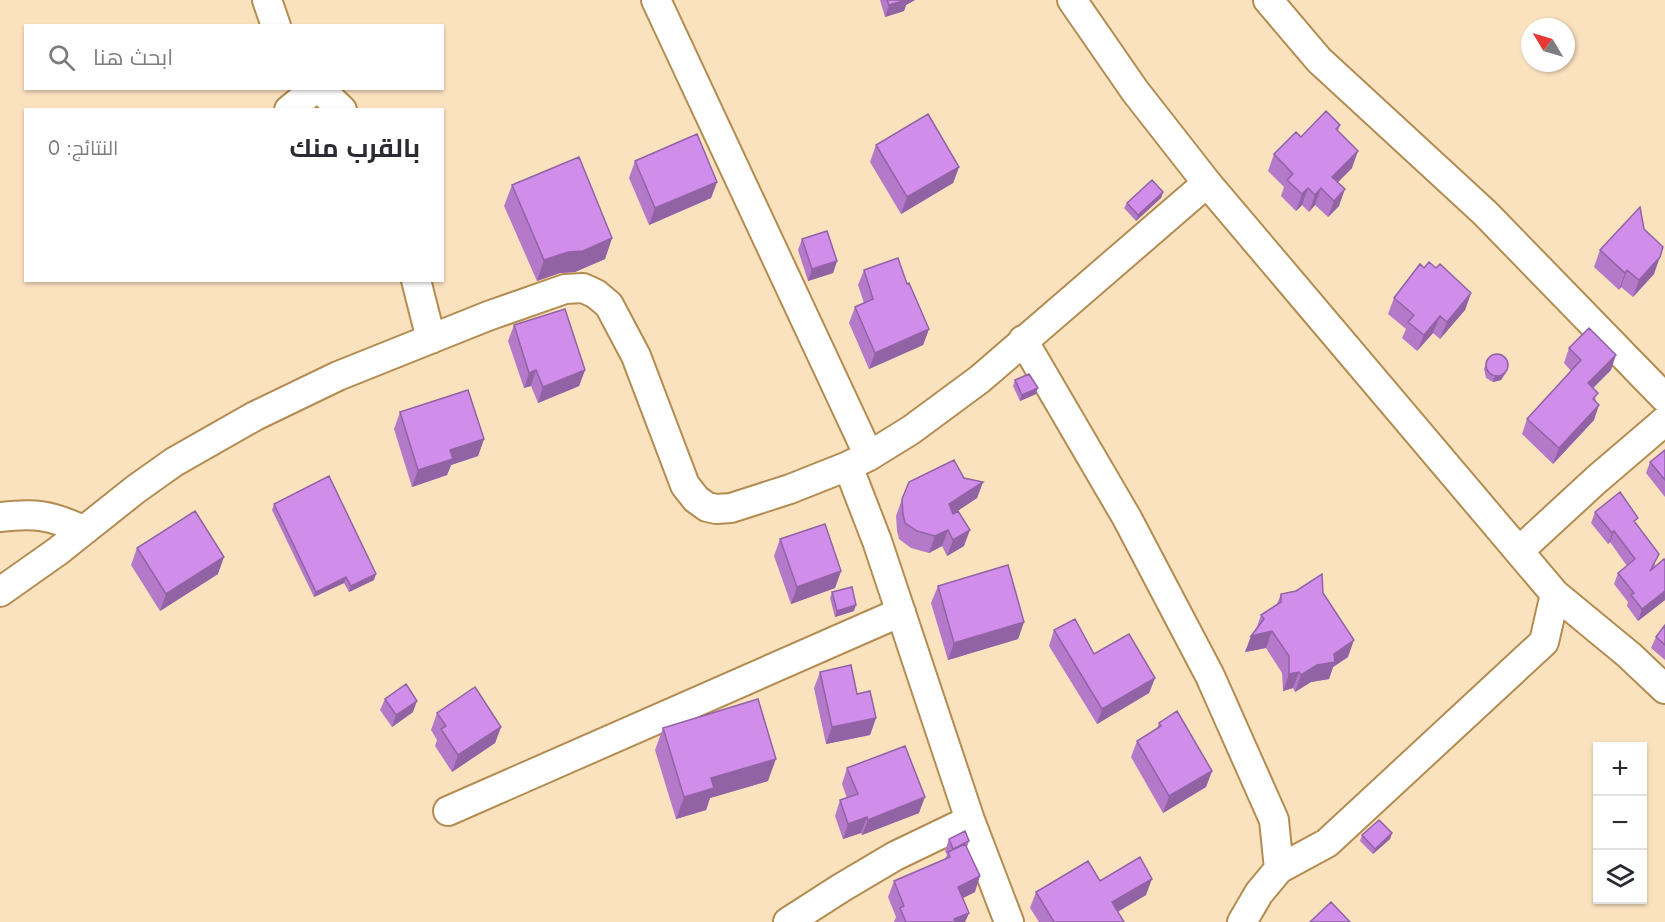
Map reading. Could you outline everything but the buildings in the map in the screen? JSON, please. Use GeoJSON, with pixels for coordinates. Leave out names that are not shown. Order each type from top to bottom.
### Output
{"type":"FeatureCollection","features":[{"type":"Feature","properties":{"kind":"street"},"geometry":{"type":"LineString","coordinates":[[267,0],[275,24]]}},
{"type":"Feature","properties":{"kind":"street"},"geometry":{"type":"LineString","coordinates":[[656,0],[858,461],[877,541],[970,820],[1009,922]]}},
{"type":"Feature","properties":{"kind":"street"},"geometry":{"type":"LineString","coordinates":[[1268,0],[1318,60],[1485,213],[1665,398]]}},
{"type":"Feature","properties":{"kind":"street"},"geometry":{"type":"LineString","coordinates":[[1082,3],[1135,91],[1207,183],[1555,594],[1629,655],[1665,689]]}},
{"type":"Feature","properties":{"kind":"street"},"geometry":{"type":"LineString","coordinates":[[292,108],[314,90]]}},
{"type":"Feature","properties":{"kind":"street"},"geometry":{"type":"LineString","coordinates":[[319,90],[340,108]]}},
{"type":"Feature","properties":{"kind":"street"},"geometry":{"type":"LineString","coordinates":[[0,592],[58,551],[174,462],[255,416],[338,376],[488,316],[565,289],[583,288],[596,294],[609,305],[617,317],[636,356],[685,485],[696,499],[707,507],[731,508],[790,489],[858,461],[911,430],[971,385],[1207,183]]}},
{"type":"Feature","properties":{"kind":"street"},"geometry":{"type":"LineString","coordinates":[[417,282],[431,339]]}},
{"type":"Feature","properties":{"kind":"street"},"geometry":{"type":"LineString","coordinates":[[1023,340],[1127,518],[1210,676],[1274,820],[1279,869]]}},
{"type":"Feature","properties":{"kind":"street"},"geometry":{"type":"LineString","coordinates":[[1519,551],[1596,480],[1665,421]]}},
{"type":"Feature","properties":{"kind":"street"},"geometry":{"type":"LineString","coordinates":[[0,518],[40,515],[57,519],[83,530]]}},
{"type":"Feature","properties":{"kind":"street"},"geometry":{"type":"LineString","coordinates":[[1242,922],[1259,893],[1279,869],[1327,843],[1544,642],[1555,594]]}},
{"type":"Feature","properties":{"kind":"street"},"geometry":{"type":"LineString","coordinates":[[448,811],[901,612]]}},
{"type":"Feature","properties":{"kind":"street"},"geometry":{"type":"LineString","coordinates":[[788,922],[895,856],[970,820]]}}]}
